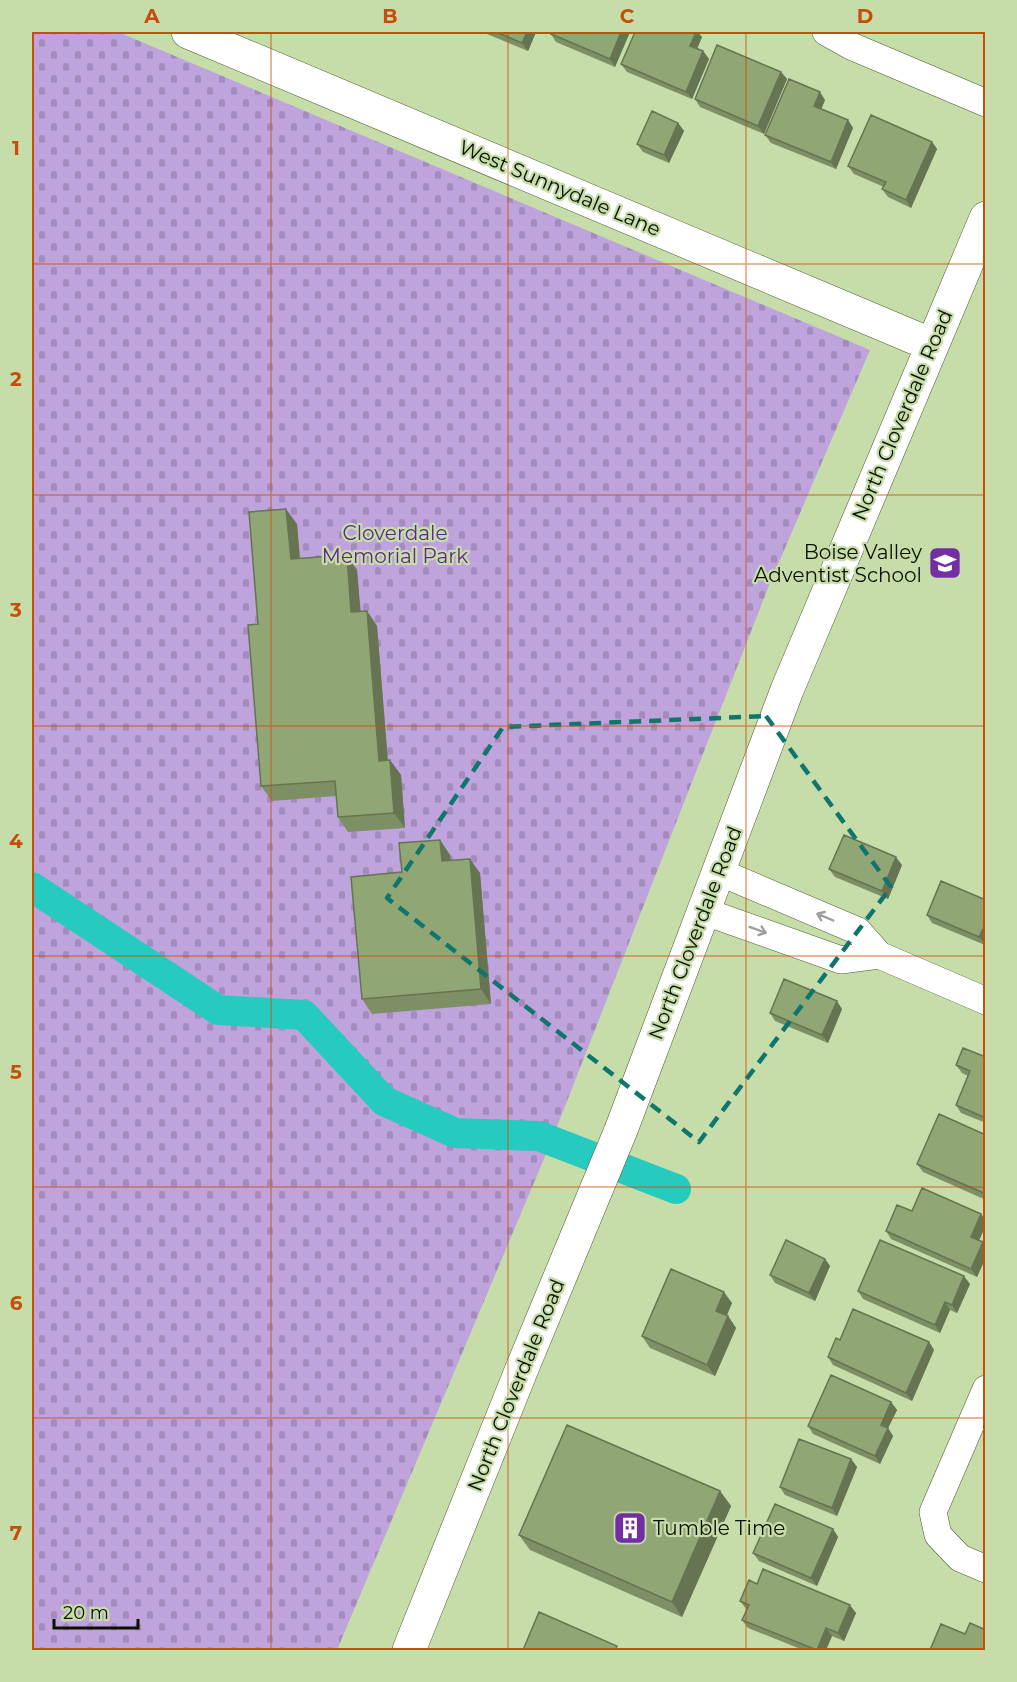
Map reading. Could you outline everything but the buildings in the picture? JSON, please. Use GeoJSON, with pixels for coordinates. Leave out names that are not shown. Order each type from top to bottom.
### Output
{"type":"FeatureCollection","features":[{"type":"Feature","properties":{"kind":"main road","name":"West Sunnydale Lane"},"geometry":{"type":"LineString","coordinates":[[189,32],[932,345]]}},
{"type":"Feature","properties":{"kind":"main road","name":"North Cloverdale Road"},"geometry":{"type":"LineString","coordinates":[[409,1650],[621,1130],[787,690],[986,218]]}},
{"type":"Feature","properties":{"kind":"street"},"geometry":{"type":"LineString","coordinates":[[826,32],[850,46],[986,103]]}},
{"type":"Feature","properties":{"kind":"street"},"geometry":{"type":"LineString","coordinates":[[717,871],[858,931],[879,956],[986,1001]]}},
{"type":"Feature","properties":{"kind":"street"},"geometry":{"type":"LineString","coordinates":[[703,911],[841,960],[879,956]]}},
{"type":"Feature","properties":{"kind":"street"},"geometry":{"type":"LineString","coordinates":[[986,1389],[933,1512],[938,1535],[960,1558],[986,1569]]}},
{"type":"Feature","properties":{"kind":"highlighted area"},"geometry":{"type":"Polygon","coordinates":[[[766,716],[891,887],[699,1142],[387,898],[503,727],[766,716]]]}},
{"type":"Feature","properties":{"kind":"green space","name":"Cloverdale Memorial Park"},"geometry":{"type":"Polygon","coordinates":[[[32,32],[118,32],[870,350],[770,583],[549,1147],[337,1650],[32,1650],[32,32]]]}},
{"type":"Feature","properties":{"kind":"waterway"},"geometry":{"type":"LineString","coordinates":[[32,887],[218,1010],[304,1015],[384,1101],[455,1133],[539,1136],[676,1189]]}},
{"type":"Feature","properties":{"kind":"place","name":"Boise Valley Adventist School"},"geometry":{"type":"Point","coordinates":[945,563]}},
{"type":"Feature","properties":{"kind":"place","name":"Tumble Time"},"geometry":{"type":"Point","coordinates":[630,1528]}}]}
